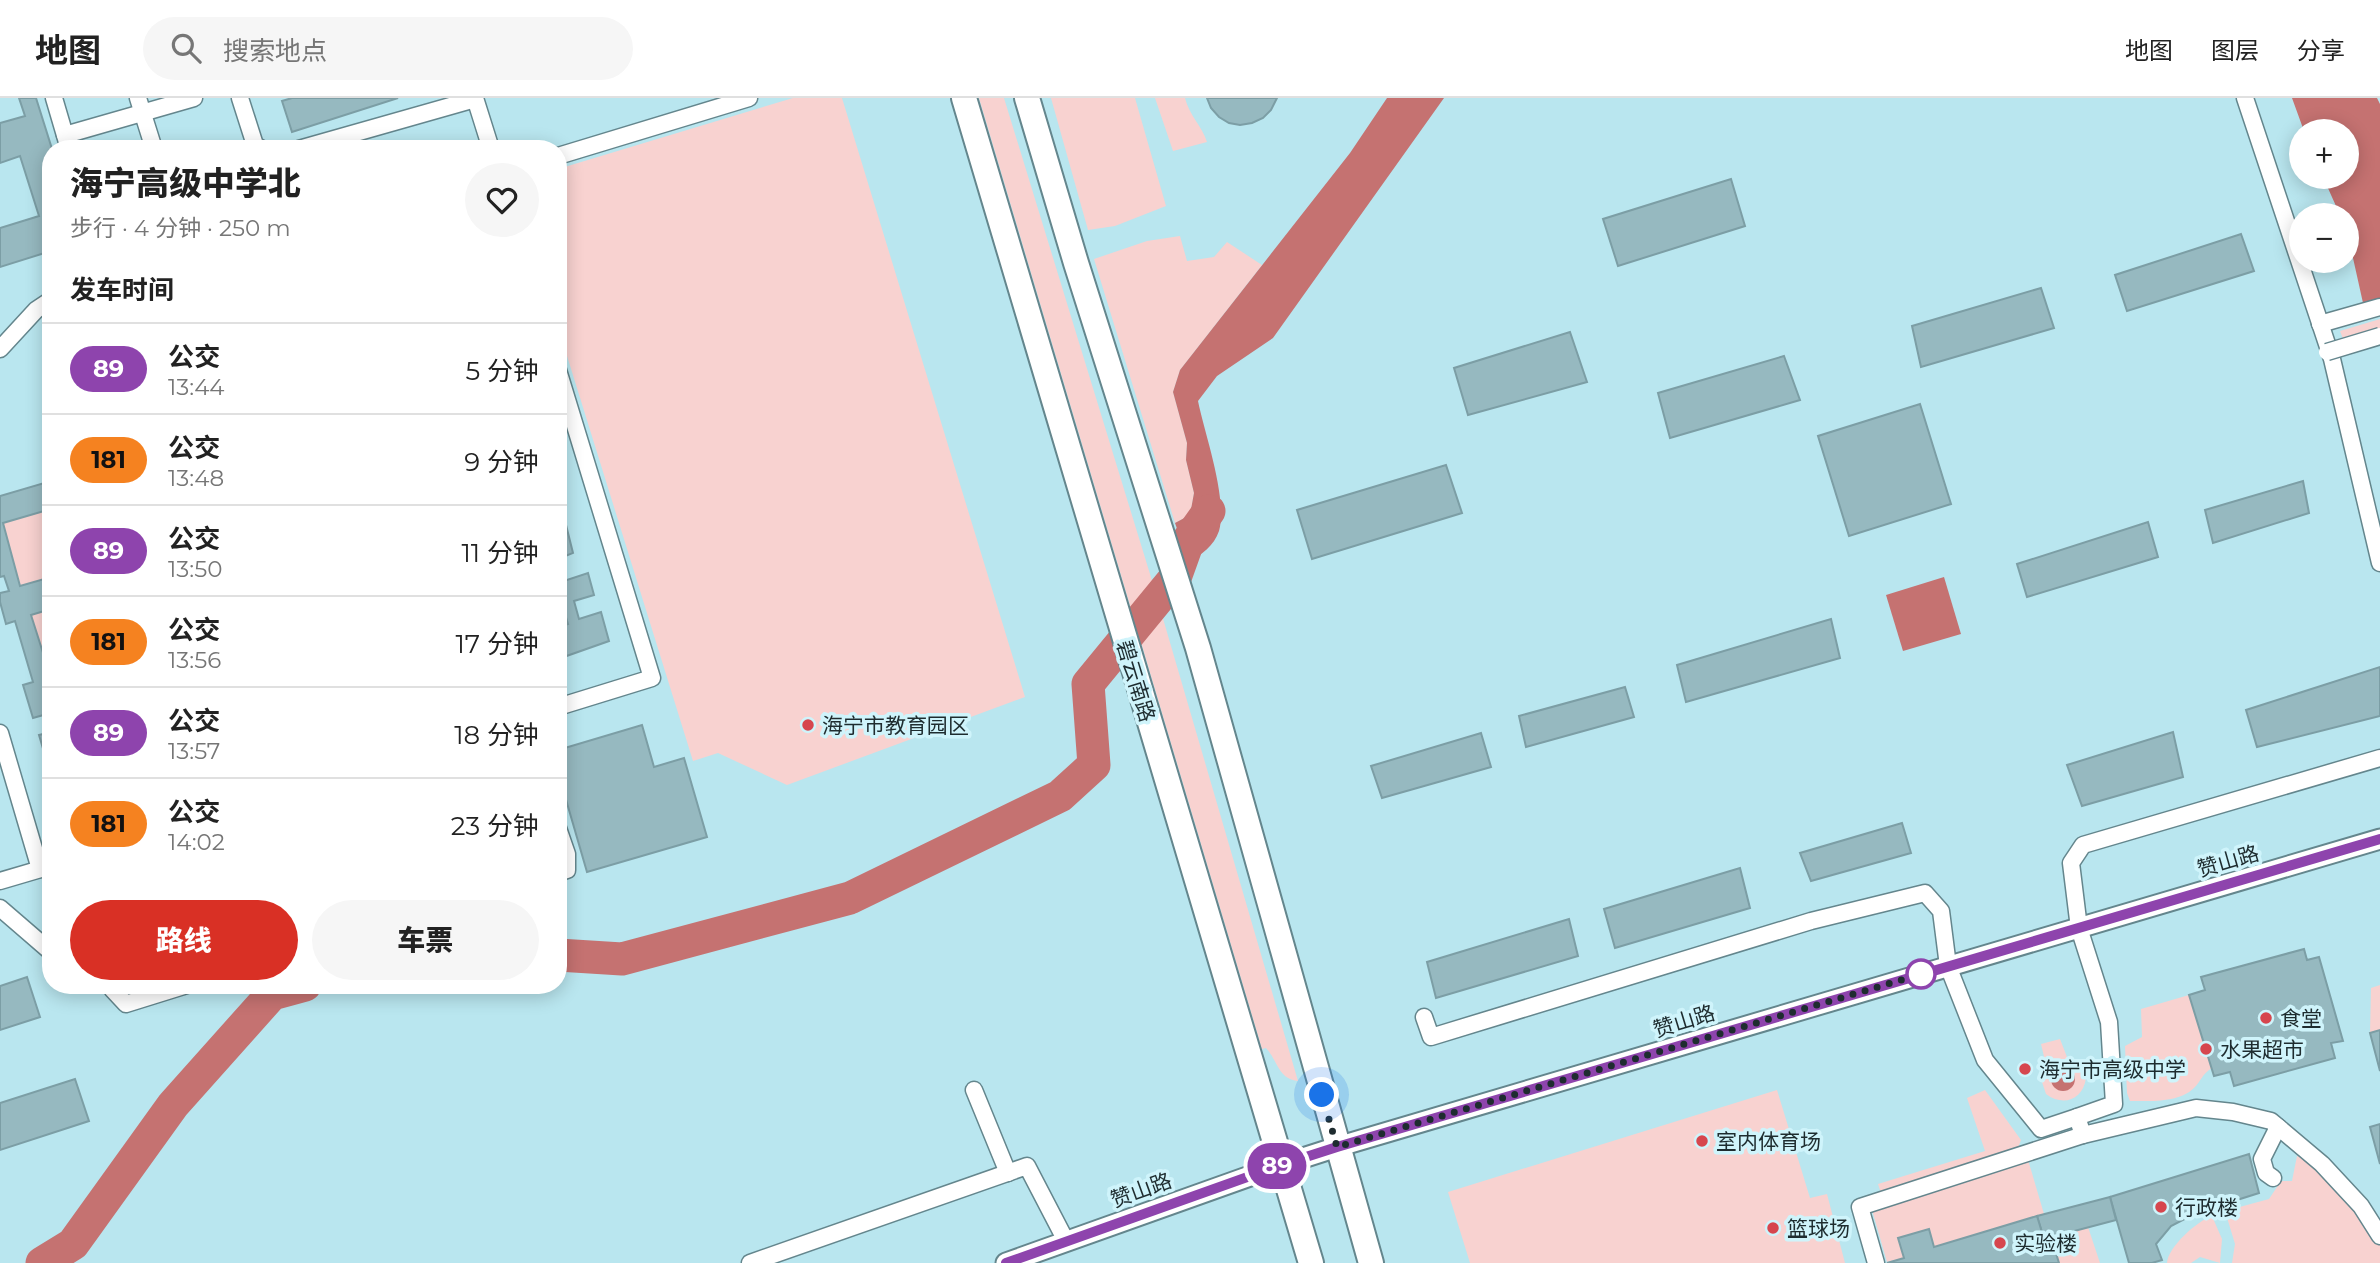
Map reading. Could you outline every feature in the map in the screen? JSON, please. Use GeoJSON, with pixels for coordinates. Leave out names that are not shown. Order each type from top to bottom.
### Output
{"type":"FeatureCollection","features":[{"type":"Feature","properties":{"kind":"main road","name":"碧云南路"},"geometry":{"type":"LineString","coordinates":[[964,98],[1311,1263]]}},
{"type":"Feature","properties":{"kind":"main road"},"geometry":{"type":"LineString","coordinates":[[1027,98],[1076,263],[1198,648],[1371,1263]]}},
{"type":"Feature","properties":{"kind":"street"},"geometry":{"type":"LineString","coordinates":[[54,98],[66,140]]}},
{"type":"Feature","properties":{"kind":"street"},"geometry":{"type":"LineString","coordinates":[[138,98],[151,140]]}},
{"type":"Feature","properties":{"kind":"street"},"geometry":{"type":"LineString","coordinates":[[73,140],[194,98]]}},
{"type":"Feature","properties":{"kind":"street"},"geometry":{"type":"LineString","coordinates":[[240,98],[253,140]]}},
{"type":"Feature","properties":{"kind":"street"},"geometry":{"type":"LineString","coordinates":[[330,140],[475,98],[488,140]]}},
{"type":"Feature","properties":{"kind":"street"},"geometry":{"type":"LineString","coordinates":[[567,153],[749,98]]}},
{"type":"Feature","properties":{"kind":"street"},"geometry":{"type":"LineString","coordinates":[[2245,98],[2332,359],[2380,563]]}},
{"type":"Feature","properties":{"kind":"street"},"geometry":{"type":"LineString","coordinates":[[0,349],[42,306]]}},
{"type":"Feature","properties":{"kind":"street"},"geometry":{"type":"LineString","coordinates":[[2320,324],[2380,307]]}},
{"type":"Feature","properties":{"kind":"street"},"geometry":{"type":"LineString","coordinates":[[2327,352],[2380,336]]}},
{"type":"Feature","properties":{"kind":"street"},"geometry":{"type":"LineString","coordinates":[[567,399],[652,678],[567,704]]}},
{"type":"Feature","properties":{"kind":"street"},"geometry":{"type":"LineString","coordinates":[[0,733],[42,858]]}},
{"type":"Feature","properties":{"kind":"street"},"geometry":{"type":"LineString","coordinates":[[1424,1017],[1431,1037],[1811,921],[1925,893],[1941,911],[1948,966],[1985,1060],[2040,1129],[2114,1104],[2109,1022],[2079,928],[2071,863],[2083,845],[2380,758]]}},
{"type":"Feature","properties":{"kind":"street","name":"赞山路"},"geometry":{"type":"LineString","coordinates":[[1006,1263],[1337,1147],[2380,839]]}},
{"type":"Feature","properties":{"kind":"street"},"geometry":{"type":"LineString","coordinates":[[0,881],[42,868]]}},
{"type":"Feature","properties":{"kind":"street"},"geometry":{"type":"LineString","coordinates":[[0,908],[42,944]]}},
{"type":"Feature","properties":{"kind":"street"},"geometry":{"type":"LineString","coordinates":[[117,994],[126,1004],[158,994]]}},
{"type":"Feature","properties":{"kind":"street"},"geometry":{"type":"LineString","coordinates":[[974,1090],[1008,1173]]}},
{"type":"Feature","properties":{"kind":"street"},"geometry":{"type":"LineString","coordinates":[[1876,1263],[1860,1207],[2084,1135],[2196,1108],[2233,1112],[2271,1121],[2322,1164],[2361,1206],[2380,1236]]}},
{"type":"Feature","properties":{"kind":"street"},"geometry":{"type":"LineString","coordinates":[[2077,1117],[2084,1135]]}},
{"type":"Feature","properties":{"kind":"street"},"geometry":{"type":"LineString","coordinates":[[2273,1178],[2266,1173],[2262,1159],[2278,1127]]}},
{"type":"Feature","properties":{"kind":"street"},"geometry":{"type":"LineString","coordinates":[[750,1263],[1027,1166],[1066,1241]]}},
{"type":"Feature","properties":{"kind":"shaded area"},"geometry":{"type":"Polygon","coordinates":[[[0,98],[2380,98],[2380,1263],[0,1263],[0,98]]]}},
{"type":"Feature","properties":{"kind":"shaded area"},"geometry":{"type":"Polygon","coordinates":[[[793,98],[842,98],[1025,697],[787,785],[718,753],[693,761],[567,356],[567,166],[793,98]]]}},
{"type":"Feature","properties":{"kind":"shaded area"},"geometry":{"type":"Polygon","coordinates":[[[979,98],[1004,98],[1150,574],[1298,1081],[1286,1077],[1266,1048],[1262,1049],[979,98]]]}},
{"type":"Feature","properties":{"kind":"shaded area"},"geometry":{"type":"Polygon","coordinates":[[[1051,98],[1135,98],[1166,206],[1115,226],[1088,230],[1051,98]]]}},
{"type":"Feature","properties":{"kind":"shaded area"},"geometry":{"type":"Polygon","coordinates":[[[1155,98],[1185,98],[1207,142],[1173,151],[1155,98]]]}},
{"type":"Feature","properties":{"kind":"shaded area"},"geometry":{"type":"Polygon","coordinates":[[[1387,98],[1444,98],[1273,338],[1217,376],[1198,401],[1218,485],[1221,518],[1214,541],[1189,562],[1175,523],[1190,515],[1194,493],[1186,460],[1187,443],[1173,392],[1180,370],[1350,153],[1387,98]]]}},
{"type":"Feature","properties":{"kind":"shaded area"},"geometry":{"type":"Polygon","coordinates":[[[2292,98],[2377,98],[2380,104],[2380,298],[2363,303],[2356,273],[2359,273],[2359,203],[2335,203],[2328,189],[2359,189],[2359,119],[2300,119],[2292,98]]]}},
{"type":"Feature","properties":{"kind":"shaded area"},"geometry":{"type":"Polygon","coordinates":[[[1180,236],[1187,261],[1214,257],[1227,242],[1262,265],[1180,370],[1173,392],[1187,443],[1186,460],[1194,493],[1190,515],[1175,523],[1094,259],[1147,241],[1180,236]]]}},
{"type":"Feature","properties":{"kind":"shaded area"},"geometry":{"type":"Polygon","coordinates":[[[2380,319],[2380,328],[2343,339],[2340,331],[2380,319]]]}},
{"type":"Feature","properties":{"kind":"shaded area"},"geometry":{"type":"Polygon","coordinates":[[[42,512],[42,580],[20,586],[3,523],[42,512]]]}},
{"type":"Feature","properties":{"kind":"shaded area"},"geometry":{"type":"Polygon","coordinates":[[[1944,577],[1961,634],[1903,651],[1886,595],[1944,577]]]}},
{"type":"Feature","properties":{"kind":"shaded area"},"geometry":{"type":"Polygon","coordinates":[[[42,612],[42,650],[31,615],[42,612]]]}},
{"type":"Feature","properties":{"kind":"shaded area"},"geometry":{"type":"Polygon","coordinates":[[[2380,985],[2380,1030],[2370,1033],[2371,988],[2380,985]]]}},
{"type":"Feature","properties":{"kind":"shaded area"},"geometry":{"type":"Polygon","coordinates":[[[2189,995],[2212,1068],[2188,1093],[2164,1100],[2130,1101],[2127,1093],[2125,1046],[2142,1037],[2141,1009],[2189,995]]]}},
{"type":"Feature","properties":{"kind":"shaded area"},"geometry":{"type":"Polygon","coordinates":[[[2060,1039],[2067,1057],[2081,1064],[2086,1078],[2081,1092],[2065,1100],[2046,1094],[2041,1079],[2046,1065],[2041,1044],[2060,1039]]]}},
{"type":"Feature","properties":{"kind":"shaded area"},"geometry":{"type":"Polygon","coordinates":[[[2063,1067],[2071,1071],[2075,1079],[2071,1087],[2063,1091],[2055,1087],[2051,1079],[2055,1071],[2063,1067]]]}},
{"type":"Feature","properties":{"kind":"shaded area","name":"室内体育场"},"geometry":{"type":"Polygon","coordinates":[[[1777,1090],[1810,1198],[1827,1194],[1845,1263],[1470,1263],[1448,1192],[1777,1090]]]}},
{"type":"Feature","properties":{"kind":"shaded area"},"geometry":{"type":"Polygon","coordinates":[[[1985,1090],[2021,1140],[2015,1156],[2026,1153],[2044,1214],[1934,1247],[1929,1229],[1898,1238],[1904,1258],[1887,1262],[1870,1203],[1883,1199],[1878,1184],[1985,1151],[1967,1098],[1985,1090]]]}},
{"type":"Feature","properties":{"kind":"shaded area"},"geometry":{"type":"Polygon","coordinates":[[[2297,1156],[2322,1164],[2380,1236],[2380,1263],[2232,1263],[2235,1244],[2225,1211],[2269,1199],[2281,1181],[2292,1181],[2297,1156]]]}},
{"type":"Feature","properties":{"kind":"shaded area"},"geometry":{"type":"Polygon","coordinates":[[[2212,1216],[2222,1239],[2220,1263],[2200,1257],[2191,1263],[2167,1263],[2172,1250],[2184,1235],[2212,1216]]]}},
{"type":"Feature","properties":{"kind":"shaded area"},"geometry":{"type":"Polygon","coordinates":[[[2088,1227],[2100,1263],[2059,1263],[2051,1237],[2088,1227]]]}},
{"type":"Feature","properties":{"kind":"building"},"geometry":{"type":"Polygon","coordinates":[[[19,98],[36,98],[49,140],[42,140],[42,254],[0,267],[0,228],[39,216],[20,156],[0,163],[0,123],[25,116],[19,98]]]}},
{"type":"Feature","properties":{"kind":"building"},"geometry":{"type":"Polygon","coordinates":[[[292,98],[398,98],[292,132],[282,101],[292,98]]]}},
{"type":"Feature","properties":{"kind":"building"},"geometry":{"type":"Polygon","coordinates":[[[1207,98],[1277,98],[1263,118],[1240,125],[1219,117],[1207,98]]]}},
{"type":"Feature","properties":{"kind":"building"},"geometry":{"type":"Polygon","coordinates":[[[1731,179],[1745,226],[1618,266],[1603,219],[1731,179]]]}},
{"type":"Feature","properties":{"kind":"building"},"geometry":{"type":"Polygon","coordinates":[[[2241,234],[2254,271],[2127,311],[2115,275],[2241,234]]]}},
{"type":"Feature","properties":{"kind":"building"},"geometry":{"type":"Polygon","coordinates":[[[2041,288],[2054,328],[1921,367],[1912,326],[2041,288]]]}},
{"type":"Feature","properties":{"kind":"building"},"geometry":{"type":"Polygon","coordinates":[[[1570,332],[1587,382],[1468,415],[1454,368],[1570,332]]]}},
{"type":"Feature","properties":{"kind":"building"},"geometry":{"type":"Polygon","coordinates":[[[1784,356],[1800,400],[1670,438],[1658,393],[1784,356]]]}},
{"type":"Feature","properties":{"kind":"building"},"geometry":{"type":"Polygon","coordinates":[[[1920,404],[1951,504],[1849,536],[1818,436],[1920,404]]]}},
{"type":"Feature","properties":{"kind":"building"},"geometry":{"type":"Polygon","coordinates":[[[1446,465],[1462,513],[1312,559],[1297,510],[1446,465]]]}},
{"type":"Feature","properties":{"kind":"building"},"geometry":{"type":"Polygon","coordinates":[[[2303,481],[2309,513],[2213,543],[2205,510],[2303,481]]]}},
{"type":"Feature","properties":{"kind":"building"},"geometry":{"type":"Polygon","coordinates":[[[42,484],[42,512],[3,523],[20,586],[42,580],[42,612],[31,615],[42,650],[42,715],[33,718],[23,685],[33,682],[15,621],[6,624],[0,602],[0,593],[9,591],[4,576],[0,577],[0,496],[42,484]]]}},
{"type":"Feature","properties":{"kind":"building"},"geometry":{"type":"Polygon","coordinates":[[[2148,522],[2158,557],[2027,597],[2017,564],[2148,522]]]}},
{"type":"Feature","properties":{"kind":"building"},"geometry":{"type":"Polygon","coordinates":[[[567,529],[573,553],[567,555],[567,529]]]}},
{"type":"Feature","properties":{"kind":"building"},"geometry":{"type":"Polygon","coordinates":[[[588,573],[594,595],[574,601],[579,619],[601,612],[609,641],[567,656],[567,580],[588,573]]]}},
{"type":"Feature","properties":{"kind":"building"},"geometry":{"type":"Polygon","coordinates":[[[1831,619],[1840,658],[1686,702],[1677,665],[1831,619]]]}},
{"type":"Feature","properties":{"kind":"building"},"geometry":{"type":"Polygon","coordinates":[[[2380,667],[2380,716],[2257,747],[2246,710],[2380,667]]]}},
{"type":"Feature","properties":{"kind":"building"},"geometry":{"type":"Polygon","coordinates":[[[1625,687],[1634,717],[1526,747],[1519,716],[1625,687]]]}},
{"type":"Feature","properties":{"kind":"building"},"geometry":{"type":"Polygon","coordinates":[[[642,725],[654,767],[684,758],[707,837],[587,872],[567,803],[567,747],[642,725]]]}},
{"type":"Feature","properties":{"kind":"building"},"geometry":{"type":"Polygon","coordinates":[[[2173,732],[2183,777],[2082,806],[2067,765],[2173,732]]]}},
{"type":"Feature","properties":{"kind":"building"},"geometry":{"type":"Polygon","coordinates":[[[1481,733],[1491,767],[1382,798],[1371,766],[1481,733]]]}},
{"type":"Feature","properties":{"kind":"building"},"geometry":{"type":"Polygon","coordinates":[[[1902,823],[1911,853],[1811,881],[1800,853],[1902,823]]]}},
{"type":"Feature","properties":{"kind":"building"},"geometry":{"type":"Polygon","coordinates":[[[1740,868],[1750,908],[1615,948],[1604,909],[1740,868]]]}},
{"type":"Feature","properties":{"kind":"building"},"geometry":{"type":"Polygon","coordinates":[[[1569,919],[1578,956],[1436,998],[1427,962],[1569,919]]]}},
{"type":"Feature","properties":{"kind":"building","name":"食堂"},"geometry":{"type":"Polygon","coordinates":[[[2304,949],[2307,960],[2319,957],[2343,1041],[2331,1043],[2335,1058],[2234,1086],[2230,1072],[2214,1076],[2189,995],[2205,990],[2201,977],[2304,949]]]}},
{"type":"Feature","properties":{"kind":"building"},"geometry":{"type":"Polygon","coordinates":[[[27,977],[40,1017],[0,1030],[0,986],[27,977]]]}},
{"type":"Feature","properties":{"kind":"building"},"geometry":{"type":"Polygon","coordinates":[[[2380,1030],[2380,1071],[2370,1033],[2380,1030]]]}},
{"type":"Feature","properties":{"kind":"building"},"geometry":{"type":"Polygon","coordinates":[[[75,1079],[89,1121],[0,1150],[0,1103],[75,1079]]]}},
{"type":"Feature","properties":{"kind":"building"},"geometry":{"type":"Polygon","coordinates":[[[2380,1124],[2380,1164],[2370,1127],[2380,1124]]]}},
{"type":"Feature","properties":{"kind":"building","name":"行政楼"},"geometry":{"type":"Polygon","coordinates":[[[2249,1154],[2259,1193],[2196,1213],[2171,1226],[2156,1244],[2162,1260],[2129,1263],[2110,1197],[2249,1154]]]}},
{"type":"Feature","properties":{"kind":"building"},"geometry":{"type":"Polygon","coordinates":[[[2110,1197],[2116,1220],[2044,1239],[2037,1216],[2110,1197]]]}},
{"type":"Feature","properties":{"kind":"building","name":"实验楼"},"geometry":{"type":"Polygon","coordinates":[[[2037,1216],[2044,1239],[2051,1237],[2059,1263],[1887,1263],[1904,1258],[1898,1238],[1929,1229],[1934,1247],[2037,1216]]]}},
{"type":"Feature","properties":{"kind":"waterway"},"geometry":{"type":"LineString","coordinates":[[567,956],[622,959],[850,898],[1060,796],[1094,765],[1088,684],[1175,578],[1189,539],[1209,511]]}},
{"type":"Feature","properties":{"kind":"waterway"},"geometry":{"type":"LineString","coordinates":[[42,1263],[73,1244],[173,1105],[272,994]]}},
{"type":"Feature","properties":{"kind":"bus line","name":"89"},"geometry":{"type":"LineString","coordinates":[[1006,1263],[1337,1147],[2380,839]]}},
{"type":"Feature","properties":{"kind":"place","name":"海宁市教育园区"},"geometry":{"type":"Point","coordinates":[808,725]}},
{"type":"Feature","properties":{"kind":"place","name":"食堂"},"geometry":{"type":"Point","coordinates":[2266,1018]}},
{"type":"Feature","properties":{"kind":"place","name":"水果超市"},"geometry":{"type":"Point","coordinates":[2206,1049]}},
{"type":"Feature","properties":{"kind":"place","name":"海宁市高级中学"},"geometry":{"type":"Point","coordinates":[2025,1069]}},
{"type":"Feature","properties":{"kind":"place","name":"室内体育场"},"geometry":{"type":"Point","coordinates":[1702,1141]}},
{"type":"Feature","properties":{"kind":"place","name":"行政楼"},"geometry":{"type":"Point","coordinates":[2161,1207]}},
{"type":"Feature","properties":{"kind":"place","name":"篮球场"},"geometry":{"type":"Point","coordinates":[1773,1228]}},
{"type":"Feature","properties":{"kind":"place","name":"实验楼"},"geometry":{"type":"Point","coordinates":[2000,1243]}},
{"type":"Feature","properties":{"kind":"route"},"geometry":{"type":"LineString","coordinates":[[1322,1095],[1337,1147],[1925,973],[1921,974]]}}]}
